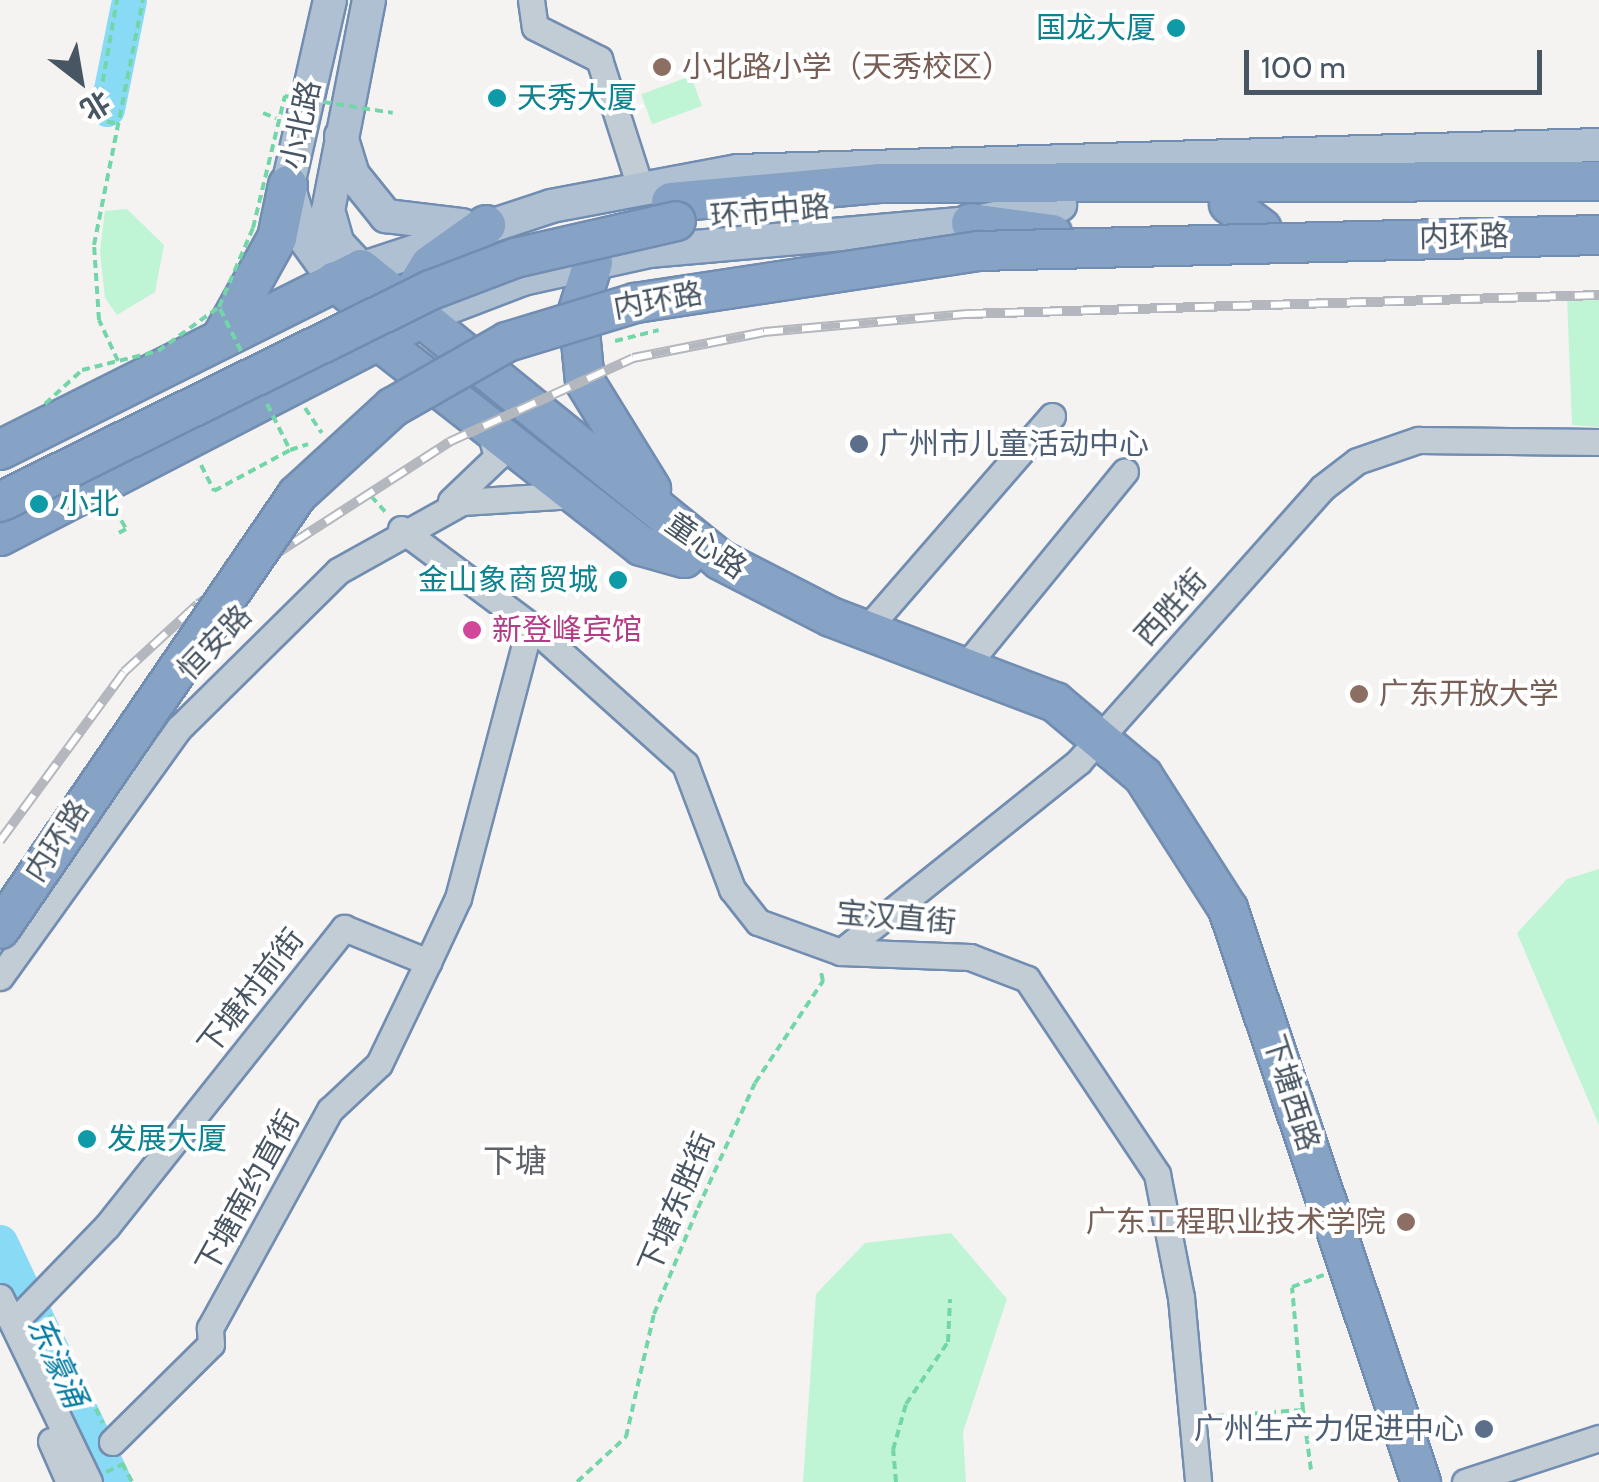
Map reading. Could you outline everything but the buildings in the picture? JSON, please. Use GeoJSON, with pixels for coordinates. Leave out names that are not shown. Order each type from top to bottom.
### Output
{"type":"FeatureCollection","features":[{"type":"Feature","properties":{"kind":"highway"},"geometry":{"type":"LineString","coordinates":[[970,182],[1053,160]]}},
{"type":"Feature","properties":{"kind":"highway","name":"环市中路"},"geometry":{"type":"LineString","coordinates":[[0,478],[393,283],[540,230],[662,203],[970,182],[1599,181]]}},
{"type":"Feature","properties":{"kind":"highway"},"geometry":{"type":"LineString","coordinates":[[228,332],[277,238],[288,185]]}},
{"type":"Feature","properties":{"kind":"highway","name":"环市中路"},"geometry":{"type":"LineString","coordinates":[[0,502],[431,290],[662,203],[800,208],[1599,204]]}},
{"type":"Feature","properties":{"kind":"highway"},"geometry":{"type":"LineString","coordinates":[[1229,204],[1262,230]]}},
{"type":"Feature","properties":{"kind":"highway","name":"内环路"},"geometry":{"type":"LineString","coordinates":[[0,885],[273,487],[385,382],[504,317],[664,275],[996,228],[1599,216]]}},
{"type":"Feature","properties":{"kind":"highway"},"geometry":{"type":"LineString","coordinates":[[971,222],[1014,234],[1599,225]]}},
{"type":"Feature","properties":{"kind":"highway"},"geometry":{"type":"LineString","coordinates":[[0,490],[377,307],[486,225]]}},
{"type":"Feature","properties":{"kind":"highway","name":"内环路"},"geometry":{"type":"LineString","coordinates":[[0,929],[297,495],[393,407],[508,342],[635,304],[978,251],[1599,236]]}},
{"type":"Feature","properties":{"kind":"highway"},"geometry":{"type":"LineString","coordinates":[[577,266],[585,382],[684,547]]}},
{"type":"Feature","properties":{"kind":"highway"},"geometry":{"type":"LineString","coordinates":[[377,307],[489,428],[574,496],[641,546],[684,547]]}},
{"type":"Feature","properties":{"kind":"highway","name":"环市中路"},"geometry":{"type":"LineString","coordinates":[[0,450],[228,332],[377,307]]}},
{"type":"Feature","properties":{"kind":"highway","name":"环市中路"},"geometry":{"type":"LineString","coordinates":[[0,536],[190,442],[377,307]]}},
{"type":"Feature","properties":{"kind":"highway","name":"童心路"},"geometry":{"type":"LineString","coordinates":[[377,307],[684,547],[804,628],[1034,713],[1098,741]]}},
{"type":"Feature","properties":{"kind":"highway","name":"童心路"},"geometry":{"type":"LineString","coordinates":[[684,547],[865,631],[1055,702],[1098,741]]}},
{"type":"Feature","properties":{"kind":"highway","name":"下塘西路"},"geometry":{"type":"LineString","coordinates":[[1098,741],[1158,824],[1202,898],[1399,1482]]}},
{"type":"Feature","properties":{"kind":"highway","name":"下塘西路"},"geometry":{"type":"LineString","coordinates":[[1098,741],[1180,825],[1228,909],[1421,1482]]}},
{"type":"Feature","properties":{"kind":"main road","name":"小北路"},"geometry":{"type":"LineString","coordinates":[[330,0],[288,185],[304,238],[377,307]]}},
{"type":"Feature","properties":{"kind":"main road","name":"小北路"},"geometry":{"type":"LineString","coordinates":[[369,0],[340,130],[330,225],[377,307]]}},
{"type":"Feature","properties":{"kind":"main road"},"geometry":{"type":"LineString","coordinates":[[340,130],[353,176],[386,216],[486,225]]}},
{"type":"Feature","properties":{"kind":"main road","name":"环市中路"},"geometry":{"type":"LineString","coordinates":[[377,307],[486,225],[551,206],[662,203],[818,164],[1442,155],[1599,145]]}},
{"type":"Feature","properties":{"kind":"main road","name":"环市中路"},"geometry":{"type":"LineString","coordinates":[[377,307],[736,238],[971,222],[1060,205]]}},
{"type":"Feature","properties":{"kind":"main road"},"geometry":{"type":"LineString","coordinates":[[551,206],[528,245],[537,263],[577,266]]}},
{"type":"Feature","properties":{"kind":"street"},"geometry":{"type":"LineString","coordinates":[[531,0],[535,27],[600,59],[662,203]]}},
{"type":"Feature","properties":{"kind":"street"},"geometry":{"type":"LineString","coordinates":[[1442,155],[1599,162]]}},
{"type":"Feature","properties":{"kind":"street"},"geometry":{"type":"LineString","coordinates":[[865,631],[1052,416]]}},
{"type":"Feature","properties":{"kind":"street"},"geometry":{"type":"LineString","coordinates":[[431,515],[488,470],[498,446],[489,428]]}},
{"type":"Feature","properties":{"kind":"street","name":"西胜街"},"geometry":{"type":"LineString","coordinates":[[842,952],[1098,741],[1322,488],[1357,461],[1418,440],[1599,442]]}},
{"type":"Feature","properties":{"kind":"street"},"geometry":{"type":"LineString","coordinates":[[964,668],[1125,472]]}},
{"type":"Feature","properties":{"kind":"street","name":"恒安路"},"geometry":{"type":"LineString","coordinates":[[0,977],[212,691],[338,571],[431,515],[479,500],[574,496]]}},
{"type":"Feature","properties":{"kind":"street","name":"宝汉直街"},"geometry":{"type":"LineString","coordinates":[[402,529],[530,625],[685,764],[732,889],[758,922],[842,952],[970,957],[1027,979],[1157,1174],[1181,1297],[1198,1482]]}},
{"type":"Feature","properties":{"kind":"street"},"geometry":{"type":"LineString","coordinates":[[428,962],[458,898],[530,625]]}},
{"type":"Feature","properties":{"kind":"street","name":"下塘村前街"},"geometry":{"type":"LineString","coordinates":[[44,1302],[344,928],[428,962]]}},
{"type":"Feature","properties":{"kind":"street","name":"下塘南约直街"},"geometry":{"type":"LineString","coordinates":[[112,1442],[211,1344],[210,1328],[330,1110],[380,1064],[428,962]]}},
{"type":"Feature","properties":{"kind":"street"},"geometry":{"type":"LineString","coordinates":[[0,1297],[7,1328],[69,1482]]}},
{"type":"Feature","properties":{"kind":"street"},"geometry":{"type":"LineString","coordinates":[[7,1328],[44,1302]]}},
{"type":"Feature","properties":{"kind":"street"},"geometry":{"type":"LineString","coordinates":[[7,1328],[89,1482]]}},
{"type":"Feature","properties":{"kind":"street"},"geometry":{"type":"LineString","coordinates":[[1464,1482],[1599,1438]]}},
{"type":"Feature","properties":{"kind":"path"},"geometry":{"type":"LineString","coordinates":[[115,123],[96,120],[116,0]]}},
{"type":"Feature","properties":{"kind":"path"},"geometry":{"type":"LineString","coordinates":[[128,384],[99,320],[94,244],[115,123],[143,0]]}},
{"type":"Feature","properties":{"kind":"path"},"geometry":{"type":"LineString","coordinates":[[45,404],[82,370],[228,332],[286,96],[393,114]]}},
{"type":"Feature","properties":{"kind":"path"},"geometry":{"type":"LineString","coordinates":[[263,112],[280,120]]}},
{"type":"Feature","properties":{"kind":"path"},"geometry":{"type":"LineString","coordinates":[[596,346],[676,326]]}},
{"type":"Feature","properties":{"kind":"path"},"geometry":{"type":"LineString","coordinates":[[254,399],[290,450]]}},
{"type":"Feature","properties":{"kind":"path"},"geometry":{"type":"LineString","coordinates":[[190,442],[214,491],[290,450],[326,438]]}},
{"type":"Feature","properties":{"kind":"path"},"geometry":{"type":"LineString","coordinates":[[102,485],[126,530],[115,534]]}},
{"type":"Feature","properties":{"kind":"path","name":"下塘东胜街"},"geometry":{"type":"LineString","coordinates":[[581,1480],[626,1437],[654,1314],[698,1208],[755,1083],[823,981],[815,942]]}},
{"type":"Feature","properties":{"kind":"path"},"geometry":{"type":"LineString","coordinates":[[1312,1470],[1292,1286],[1328,1274]]}},
{"type":"Feature","properties":{"kind":"path"},"geometry":{"type":"LineString","coordinates":[[896,1482],[893,1450],[906,1404],[948,1342],[950,1299]]}},
{"type":"Feature","properties":{"kind":"path"},"geometry":{"type":"LineString","coordinates":[[44,1302],[132,1482]]}},
{"type":"Feature","properties":{"kind":"path"},"geometry":{"type":"LineString","coordinates":[[1230,1414],[1304,1410]]}},
{"type":"Feature","properties":{"kind":"green space"},"geometry":{"type":"Polygon","coordinates":[[[691,76],[702,106],[652,124],[641,94],[691,76]]]}},
{"type":"Feature","properties":{"kind":"green space"},"geometry":{"type":"Polygon","coordinates":[[[127,209],[164,245],[155,292],[117,315],[105,298],[100,251],[105,211],[127,209]]]}},
{"type":"Feature","properties":{"kind":"green space"},"geometry":{"type":"Polygon","coordinates":[[[1599,296],[1599,427],[1572,425],[1567,297],[1599,296]]]}},
{"type":"Feature","properties":{"kind":"green space"},"geometry":{"type":"Polygon","coordinates":[[[1599,869],[1599,1125],[1517,933],[1567,879],[1599,869]]]}},
{"type":"Feature","properties":{"kind":"green space"},"geometry":{"type":"Polygon","coordinates":[[[951,1233],[1007,1299],[963,1432],[966,1482],[803,1482],[816,1294],[865,1243],[951,1233]]]}},
{"type":"Feature","properties":{"kind":"waterway","name":"东濠涌"},"geometry":{"type":"LineString","coordinates":[[107,109],[129,0]]}},
{"type":"Feature","properties":{"kind":"waterway","name":"东濠涌"},"geometry":{"type":"LineString","coordinates":[[0,1242],[114,1482]]}},
{"type":"Feature","properties":{"kind":"railway"},"geometry":{"type":"LineString","coordinates":[[0,841],[124,672],[198,604],[449,442],[633,358],[764,332],[967,314],[1599,295]]}},
{"type":"Feature","properties":{"kind":"place","name":"国龙大厦"},"geometry":{"type":"Point","coordinates":[1176,28]}},
{"type":"Feature","properties":{"kind":"place","name":"小北路小学（天秀校区）"},"geometry":{"type":"Point","coordinates":[662,67]}},
{"type":"Feature","properties":{"kind":"place","name":"天秀大厦"},"geometry":{"type":"Point","coordinates":[497,98]}},
{"type":"Feature","properties":{"kind":"place","name":"广州市儿童活动中心"},"geometry":{"type":"Point","coordinates":[859,444]}},
{"type":"Feature","properties":{"kind":"place","name":"小北"},"geometry":{"type":"Point","coordinates":[39,504]}},
{"type":"Feature","properties":{"kind":"place","name":"金山象商贸城"},"geometry":{"type":"Point","coordinates":[618,580]}},
{"type":"Feature","properties":{"kind":"place","name":"新登峰宾馆"},"geometry":{"type":"Point","coordinates":[472,630]}},
{"type":"Feature","properties":{"kind":"place","name":"广东开放大学"},"geometry":{"type":"Point","coordinates":[1359,694]}},
{"type":"Feature","properties":{"kind":"place","name":"发展大厦"},"geometry":{"type":"Point","coordinates":[87,1139]}},
{"type":"Feature","properties":{"kind":"place","name":"广东工程职业技术学院"},"geometry":{"type":"Point","coordinates":[1406,1222]}},
{"type":"Feature","properties":{"kind":"place","name":"广州生产力促进中心"},"geometry":{"type":"Point","coordinates":[1484,1429]}},
{"type":"Feature","properties":{"kind":"district","name":"下塘"},"geometry":{"type":"Point","coordinates":[515,1161]}}]}
